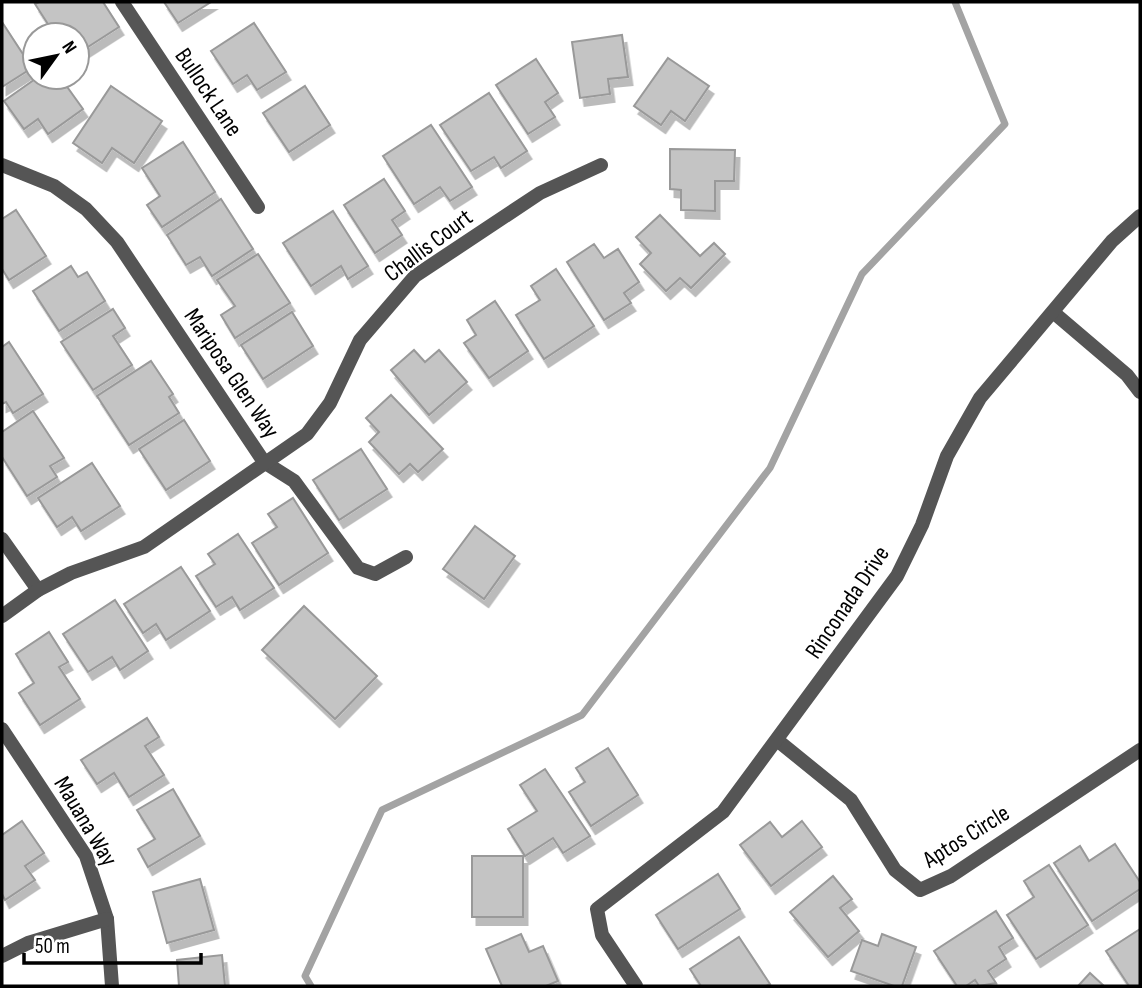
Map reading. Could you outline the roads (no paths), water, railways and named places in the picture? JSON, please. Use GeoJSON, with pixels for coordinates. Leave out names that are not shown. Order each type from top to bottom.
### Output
{"type":"FeatureCollection","features":[{"type":"Feature","properties":{"kind":"street","name":"Bullock Lane"},"geometry":{"type":"LineString","coordinates":[[122,2],[258,207]]}},
{"type":"Feature","properties":{"kind":"street","name":"Mariposa Glen Way"},"geometry":{"type":"LineString","coordinates":[[2,165],[54,186],[86,209],[117,242],[264,462],[144,547],[71,573],[38,590],[2,616]]}},
{"type":"Feature","properties":{"kind":"street","name":"Challis Court"},"geometry":{"type":"LineString","coordinates":[[264,462],[307,435],[330,403],[360,340],[415,276],[540,193],[601,165]]}},
{"type":"Feature","properties":{"kind":"street","name":"Rinconada Drive"},"geometry":{"type":"LineString","coordinates":[[636,986],[603,935],[597,909],[723,812],[897,576],[922,525],[947,456],[980,398],[1112,242],[1140,216]]}},
{"type":"Feature","properties":{"kind":"street"},"geometry":{"type":"LineString","coordinates":[[1053,312],[1127,375],[1140,392]]}},
{"type":"Feature","properties":{"kind":"street"},"geometry":{"type":"LineString","coordinates":[[264,462],[294,481],[358,568],[375,574],[406,557]]}},
{"type":"Feature","properties":{"kind":"street"},"geometry":{"type":"LineString","coordinates":[[2,539],[38,590]]}},
{"type":"Feature","properties":{"kind":"street","name":"Mauana Way"},"geometry":{"type":"LineString","coordinates":[[2,729],[86,856],[107,919],[112,986]]}},
{"type":"Feature","properties":{"kind":"street","name":"Aptos Circle"},"geometry":{"type":"LineString","coordinates":[[777,740],[851,800],[895,870],[920,890],[951,876],[1140,750]]}},
{"type":"Feature","properties":{"kind":"street"},"geometry":{"type":"LineString","coordinates":[[2,957],[27,943],[107,919]]}},
{"type":"Feature","properties":{"kind":"waterway"},"geometry":{"type":"LineString","coordinates":[[311,986],[305,976],[382,810],[582,715],[770,468],[862,274],[1005,124],[955,2]]}}]}
